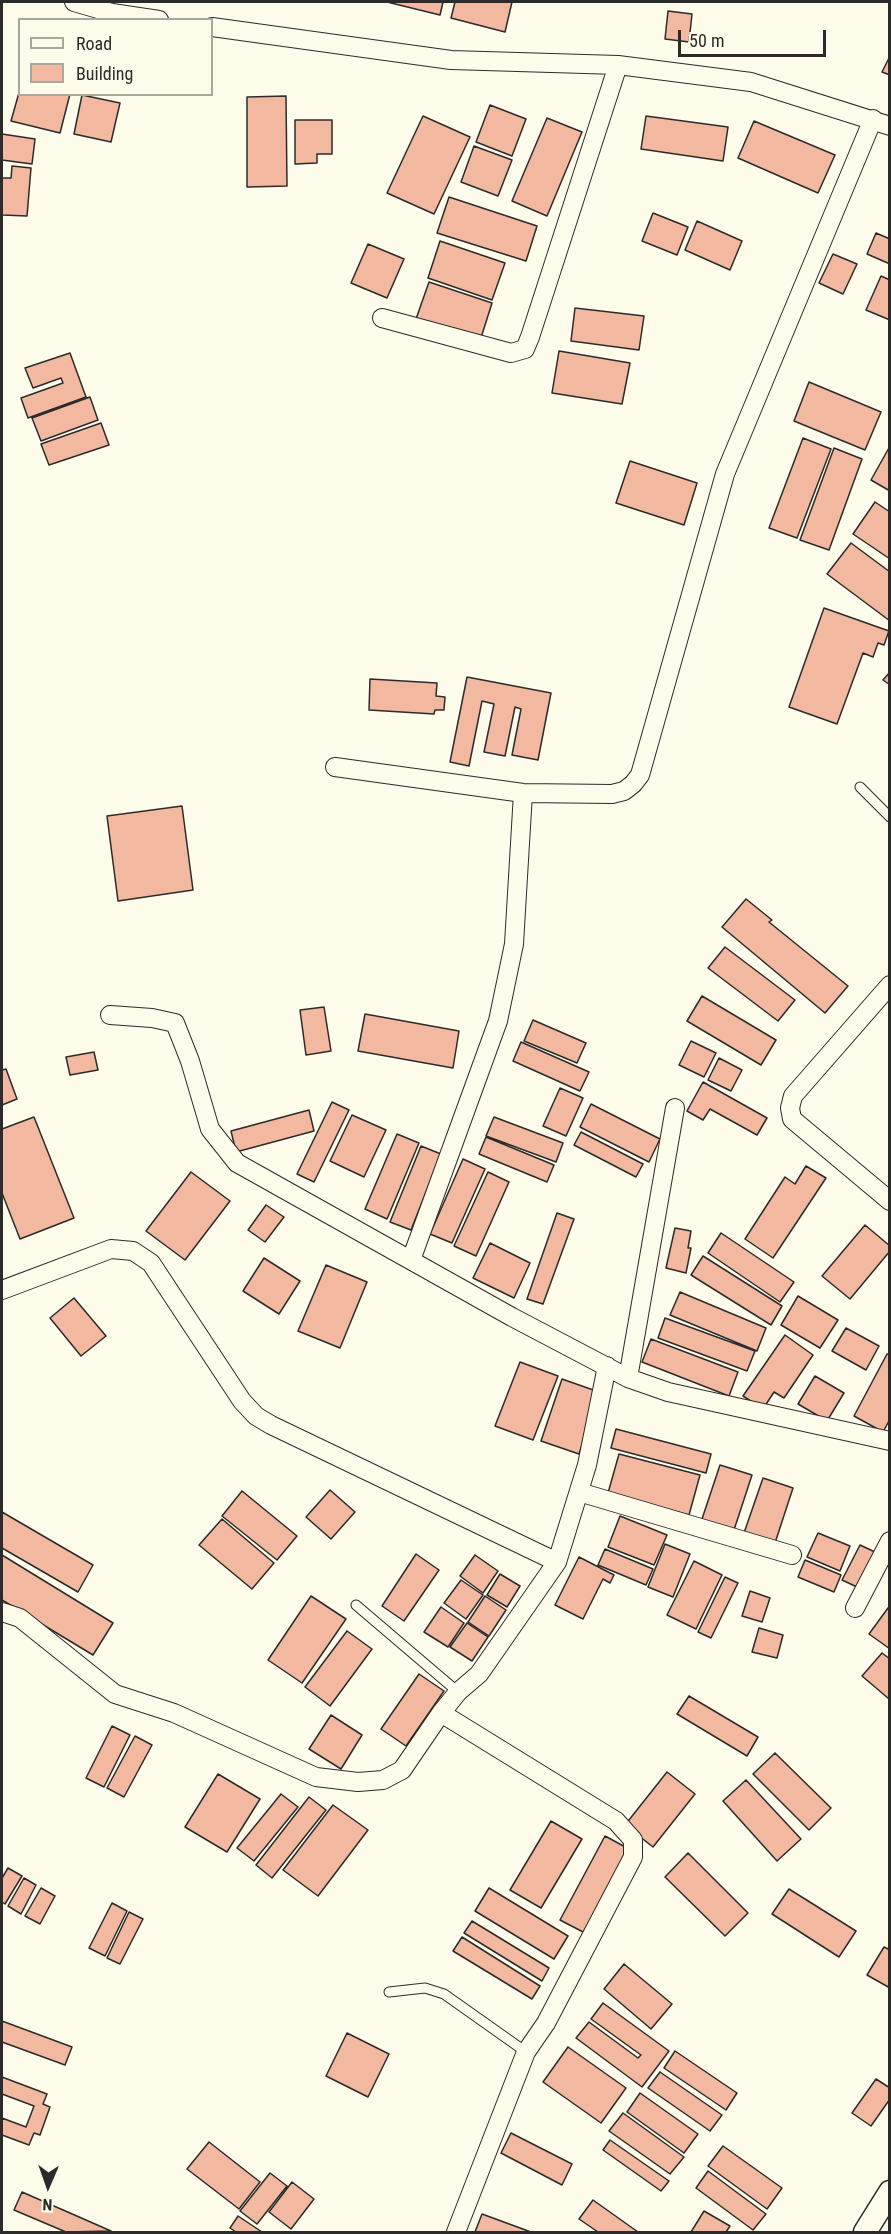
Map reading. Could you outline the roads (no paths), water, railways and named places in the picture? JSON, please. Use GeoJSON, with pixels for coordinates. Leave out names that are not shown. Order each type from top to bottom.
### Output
{"type":"FeatureCollection","features":[{"type":"Feature","properties":{"kind":"street"},"geometry":{"type":"LineString","coordinates":[[74,2],[112,13],[146,18]]}},
{"type":"Feature","properties":{"kind":"street"},"geometry":{"type":"LineString","coordinates":[[213,27],[451,60],[618,64],[751,82],[881,122],[725,474],[640,775],[624,791],[612,794],[523,793],[335,767]]}},
{"type":"Feature","properties":{"kind":"street"},"geometry":{"type":"LineString","coordinates":[[382,318],[511,353],[525,349],[618,64]]}},
{"type":"Feature","properties":{"kind":"street"},"geometry":{"type":"LineString","coordinates":[[411,1260],[498,1021],[514,944],[523,793]]}},
{"type":"Feature","properties":{"kind":"street"},"geometry":{"type":"LineString","coordinates":[[890,985],[793,1096],[790,1108],[792,1119],[890,1201]]}},
{"type":"Feature","properties":{"kind":"street"},"geometry":{"type":"LineString","coordinates":[[110,1015],[152,1018],[175,1023],[190,1061],[210,1129],[237,1163],[512,1317],[628,1378],[668,1392],[890,1441]]}},
{"type":"Feature","properties":{"kind":"street"},"geometry":{"type":"LineString","coordinates":[[628,1378],[675,1108]]}},
{"type":"Feature","properties":{"kind":"street"},"geometry":{"type":"LineString","coordinates":[[2,1290],[111,1249],[133,1251],[151,1263],[242,1401],[256,1416],[557,1562]]}},
{"type":"Feature","properties":{"kind":"street"},"geometry":{"type":"LineString","coordinates":[[2,1612],[20,1618],[115,1694],[174,1713],[316,1777],[358,1782],[383,1780],[402,1770],[441,1713],[458,1692],[479,1674],[557,1562],[587,1465],[607,1366]]}},
{"type":"Feature","properties":{"kind":"street"},"geometry":{"type":"LineString","coordinates":[[579,1492],[792,1555]]}},
{"type":"Feature","properties":{"kind":"street"},"geometry":{"type":"LineString","coordinates":[[855,1608],[884,1566],[890,1541]]}},
{"type":"Feature","properties":{"kind":"street"},"geometry":{"type":"LineString","coordinates":[[441,1713],[616,1821],[633,1840],[633,1857],[546,2023],[526,2052],[456,2232]]}},
{"type":"Feature","properties":{"kind":"street"},"geometry":{"type":"LineString","coordinates":[[865,2232],[890,2192]]}},
{"type":"Feature","properties":{"kind":"lane"},"geometry":{"type":"LineString","coordinates":[[860,787],[890,817]]}},
{"type":"Feature","properties":{"kind":"lane"},"geometry":{"type":"LineString","coordinates":[[356,1605],[458,1692]]}},
{"type":"Feature","properties":{"kind":"lane"},"geometry":{"type":"LineString","coordinates":[[389,1992],[425,1988],[444,1994],[526,2052]]}}]}
